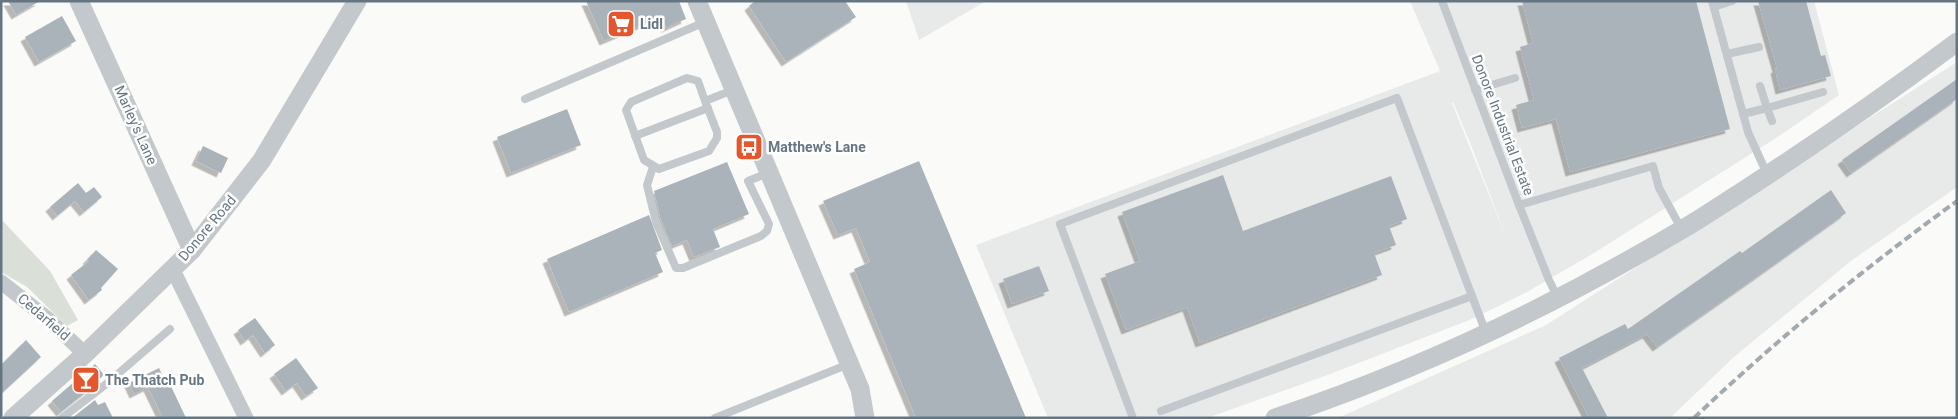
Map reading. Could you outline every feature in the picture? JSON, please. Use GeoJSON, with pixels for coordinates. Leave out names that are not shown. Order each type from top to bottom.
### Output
{"type":"FeatureCollection","features":[{"type":"Feature","properties":{"kind":"street","name":"Marley's Lane"},"geometry":{"type":"LineString","coordinates":[[79,1],[192,250]]}},
{"type":"Feature","properties":{"kind":"street","name":"Donore Road"},"geometry":{"type":"LineString","coordinates":[[16,417],[85,354],[192,250],[262,160],[357,1]]}},
{"type":"Feature","properties":{"kind":"street"},"geometry":{"type":"LineString","coordinates":[[697,1],[860,389],[865,418]]}},
{"type":"Feature","properties":{"kind":"street"},"geometry":{"type":"LineString","coordinates":[[1275,418],[1426,361],[1558,298],[1682,230],[1768,174],[1957,42]]}},
{"type":"Feature","properties":{"kind":"street"},"geometry":{"type":"LineString","coordinates":[[172,268],[246,418]]}},
{"type":"Feature","properties":{"kind":"street","name":"Cedarfield"},"geometry":{"type":"LineString","coordinates":[[1,282],[48,319],[85,354]]}},
{"type":"Feature","properties":{"kind":"lane","name":"Donore Industrial Estate"},"geometry":{"type":"LineString","coordinates":[[1442,1],[1519,205],[1653,166],[1659,188],[1682,230]]}},
{"type":"Feature","properties":{"kind":"lane"},"geometry":{"type":"LineString","coordinates":[[1732,1],[1713,4],[1748,132],[1768,174]]}},
{"type":"Feature","properties":{"kind":"lane"},"geometry":{"type":"LineString","coordinates":[[525,98],[705,22]]}},
{"type":"Feature","properties":{"kind":"lane"},"geometry":{"type":"LineString","coordinates":[[1727,54],[1759,47]]}},
{"type":"Feature","properties":{"kind":"lane"},"geometry":{"type":"LineString","coordinates":[[687,78],[698,82],[717,138],[709,151],[659,169],[644,160],[635,136],[626,110],[631,102],[687,78]]}},
{"type":"Feature","properties":{"kind":"lane"},"geometry":{"type":"LineString","coordinates":[[1475,90],[1514,78]]}},
{"type":"Feature","properties":{"kind":"lane"},"geometry":{"type":"LineString","coordinates":[[1760,86],[1772,121]]}},
{"type":"Feature","properties":{"kind":"lane"},"geometry":{"type":"LineString","coordinates":[[635,136],[733,90]]}},
{"type":"Feature","properties":{"kind":"lane"},"geometry":{"type":"LineString","coordinates":[[1744,114],[1823,92]]}},
{"type":"Feature","properties":{"kind":"lane"},"geometry":{"type":"LineString","coordinates":[[1133,418],[1060,224],[1397,98],[1486,333]]}},
{"type":"Feature","properties":{"kind":"lane"},"geometry":{"type":"LineString","coordinates":[[653,166],[647,186],[656,222],[676,268],[683,268],[752,240],[767,231],[769,224],[748,181],[768,173]]}},
{"type":"Feature","properties":{"kind":"lane"},"geometry":{"type":"LineString","coordinates":[[1519,205],[1558,298]]}},
{"type":"Feature","properties":{"kind":"lane"},"geometry":{"type":"LineString","coordinates":[[1161,411],[1472,296]]}},
{"type":"Feature","properties":{"kind":"lane"},"geometry":{"type":"LineString","coordinates":[[62,418],[105,385],[170,329]]}},
{"type":"Feature","properties":{"kind":"lane"},"geometry":{"type":"LineString","coordinates":[[715,418],[849,364]]}},
{"type":"Feature","properties":{"kind":"shaded area"},"geometry":{"type":"Polygon","coordinates":[[[906,1],[986,1],[919,40],[906,1]]]}},
{"type":"Feature","properties":{"kind":"shaded area"},"geometry":{"type":"Polygon","coordinates":[[[1410,1],[1814,1],[1839,95],[1776,138],[1594,253],[1527,292],[1472,319],[1325,376],[1207,418],[1048,418],[976,245],[1440,71],[1410,1]],[[1453,102],[1506,237],[1473,150],[1453,102]]]}},
{"type":"Feature","properties":{"kind":"shaded area"},"geometry":{"type":"Polygon","coordinates":[[[1957,62],[1957,187],[1851,261],[1735,356],[1670,418],[1338,418],[1546,325],[1957,62]]]}},
{"type":"Feature","properties":{"kind":"shaded area"},"geometry":{"type":"Polygon","coordinates":[[[1,219],[50,271],[78,320],[67,326],[27,287],[1,272],[1,219]]]}},
{"type":"Feature","properties":{"kind":"building"},"geometry":{"type":"Polygon","coordinates":[[[8,1],[40,1],[16,15],[8,1]]]}},
{"type":"Feature","properties":{"kind":"building","name":"Lidl"},"geometry":{"type":"Polygon","coordinates":[[[586,1],[679,1],[686,19],[666,28],[661,17],[604,41],[586,1]]]}},
{"type":"Feature","properties":{"kind":"building"},"geometry":{"type":"Polygon","coordinates":[[[755,1],[845,1],[856,17],[786,62],[749,6],[755,1]]]}},
{"type":"Feature","properties":{"kind":"building"},"geometry":{"type":"Polygon","coordinates":[[[1522,1],[1696,1],[1730,129],[1570,172],[1556,119],[1522,128],[1516,105],[1534,100],[1520,47],[1533,43],[1522,1]]]}},
{"type":"Feature","properties":{"kind":"building"},"geometry":{"type":"Polygon","coordinates":[[[1758,1],[1806,1],[1821,56],[1825,55],[1831,76],[1780,90],[1775,69],[1777,68],[1758,1]]]}},
{"type":"Feature","properties":{"kind":"building"},"geometry":{"type":"Polygon","coordinates":[[[62,16],[76,41],[39,62],[25,37],[62,16]]]}},
{"type":"Feature","properties":{"kind":"building"},"geometry":{"type":"Polygon","coordinates":[[[1957,79],[1957,99],[1851,173],[1842,160],[1957,79]]]}},
{"type":"Feature","properties":{"kind":"building"},"geometry":{"type":"Polygon","coordinates":[[[567,109],[581,145],[511,173],[497,137],[567,109]]]}},
{"type":"Feature","properties":{"kind":"building"},"geometry":{"type":"Polygon","coordinates":[[[203,146],[228,158],[221,173],[196,161],[203,146]]]}},
{"type":"Feature","properties":{"kind":"building"},"geometry":{"type":"Polygon","coordinates":[[[919,161],[1026,418],[916,418],[854,269],[870,262],[856,228],[838,235],[823,201],[919,161]]]}},
{"type":"Feature","properties":{"kind":"building"},"geometry":{"type":"Polygon","coordinates":[[[727,162],[749,214],[713,229],[720,247],[694,257],[687,240],[672,246],[661,220],[654,191],[727,162]]]}},
{"type":"Feature","properties":{"kind":"building"},"geometry":{"type":"Polygon","coordinates":[[[1223,175],[1243,231],[1391,176],[1407,219],[1389,226],[1396,245],[1374,253],[1382,275],[1200,343],[1187,307],[1126,330],[1105,274],[1140,261],[1122,212],[1223,175]]]}},
{"type":"Feature","properties":{"kind":"building"},"geometry":{"type":"Polygon","coordinates":[[[78,183],[86,193],[94,187],[102,197],[84,212],[75,201],[57,216],[50,207],[78,183]]]}},
{"type":"Feature","properties":{"kind":"building"},"geometry":{"type":"Polygon","coordinates":[[[1831,190],[1846,213],[1758,276],[1657,347],[1647,334],[1582,368],[1608,418],[1589,418],[1559,358],[1625,324],[1628,329],[1740,251],[1742,253],[1831,190]]]}},
{"type":"Feature","properties":{"kind":"building"},"geometry":{"type":"Polygon","coordinates":[[[649,215],[662,250],[655,253],[663,272],[569,312],[547,259],[649,215]]]}},
{"type":"Feature","properties":{"kind":"building"},"geometry":{"type":"Polygon","coordinates":[[[96,250],[118,269],[101,288],[102,290],[89,300],[71,275],[89,261],[87,260],[96,250]]]}},
{"type":"Feature","properties":{"kind":"building"},"geometry":{"type":"Polygon","coordinates":[[[1039,266],[1049,291],[1012,304],[1003,279],[1039,266]]]}},
{"type":"Feature","properties":{"kind":"building"},"geometry":{"type":"Polygon","coordinates":[[[255,318],[275,345],[265,353],[253,335],[245,341],[238,330],[255,318]]]}},
{"type":"Feature","properties":{"kind":"building"},"geometry":{"type":"Polygon","coordinates":[[[26,340],[41,357],[1,394],[1,365],[26,340]]]}},
{"type":"Feature","properties":{"kind":"building"},"geometry":{"type":"Polygon","coordinates":[[[296,358],[318,388],[306,396],[297,383],[286,391],[274,374],[296,358]]]}},
{"type":"Feature","properties":{"kind":"building"},"geometry":{"type":"Polygon","coordinates":[[[95,364],[104,375],[61,412],[52,401],[95,364]]]}},
{"type":"Feature","properties":{"kind":"building"},"geometry":{"type":"Polygon","coordinates":[[[159,368],[166,383],[169,382],[186,418],[163,418],[148,387],[134,394],[129,383],[159,368]]]}},
{"type":"Feature","properties":{"kind":"building"},"geometry":{"type":"Polygon","coordinates":[[[95,400],[98,405],[105,402],[113,418],[72,418],[95,400]]]}},
{"type":"Feature","properties":{"kind":"railway"},"geometry":{"type":"LineString","coordinates":[[1694,418],[1757,360],[1822,305],[1957,201]]}},
{"type":"Feature","properties":{"kind":"place","name":"Lidl"},"geometry":{"type":"Point","coordinates":[621,24]}},
{"type":"Feature","properties":{"kind":"place","name":"Matthew's Lane"},"geometry":{"type":"Point","coordinates":[749,147]}},
{"type":"Feature","properties":{"kind":"place","name":"The Thatch Pub"},"geometry":{"type":"Point","coordinates":[86,380]}}]}
